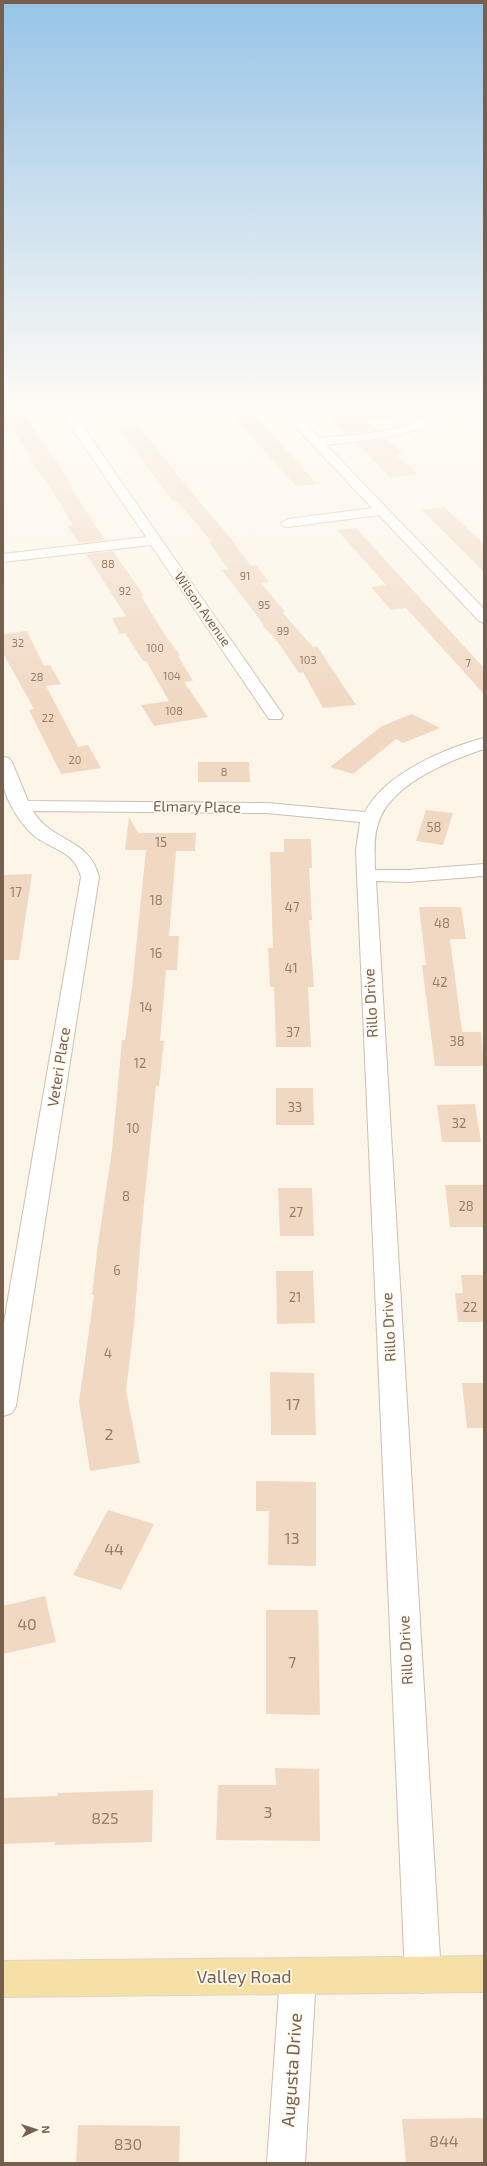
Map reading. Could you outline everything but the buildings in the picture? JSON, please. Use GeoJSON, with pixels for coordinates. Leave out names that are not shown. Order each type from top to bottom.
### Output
{"type":"FeatureCollection","features":[{"type":"Feature","properties":{"kind":"main road","name":"Valley Road"},"geometry":{"type":"LineString","coordinates":[[3,1979],[484,1974]]}},
{"type":"Feature","properties":{"kind":"street","name":"Wilson Avenue"},"geometry":{"type":"LineString","coordinates":[[131,506],[275,715]]}},
{"type":"Feature","properties":{"kind":"street"},"geometry":{"type":"LineString","coordinates":[[377,506],[484,618]]}},
{"type":"Feature","properties":{"kind":"street"},"geometry":{"type":"LineString","coordinates":[[288,523],[382,511]]}},
{"type":"Feature","properties":{"kind":"street"},"geometry":{"type":"LineString","coordinates":[[3,558],[154,540]]}},
{"type":"Feature","properties":{"kind":"street","name":"Rillo Drive"},"geometry":{"type":"LineString","coordinates":[[423,1975],[369,963],[365,850],[372,818],[376,809],[391,792],[411,777],[443,758],[484,743]]}},
{"type":"Feature","properties":{"kind":"street","name":"Veteri Place"},"geometry":{"type":"LineString","coordinates":[[3,762],[22,806],[36,828],[83,857],[89,867],[90,877],[3,1406]]}},
{"type":"Feature","properties":{"kind":"street","name":"Elmary Place"},"geometry":{"type":"LineString","coordinates":[[22,806],[267,808],[372,818]]}},
{"type":"Feature","properties":{"kind":"street"},"geometry":{"type":"LineString","coordinates":[[366,875],[408,876],[484,870]]}},
{"type":"Feature","properties":{"kind":"street","name":"Augusta Drive"},"geometry":{"type":"LineString","coordinates":[[286,2163],[298,1977]]}}]}
